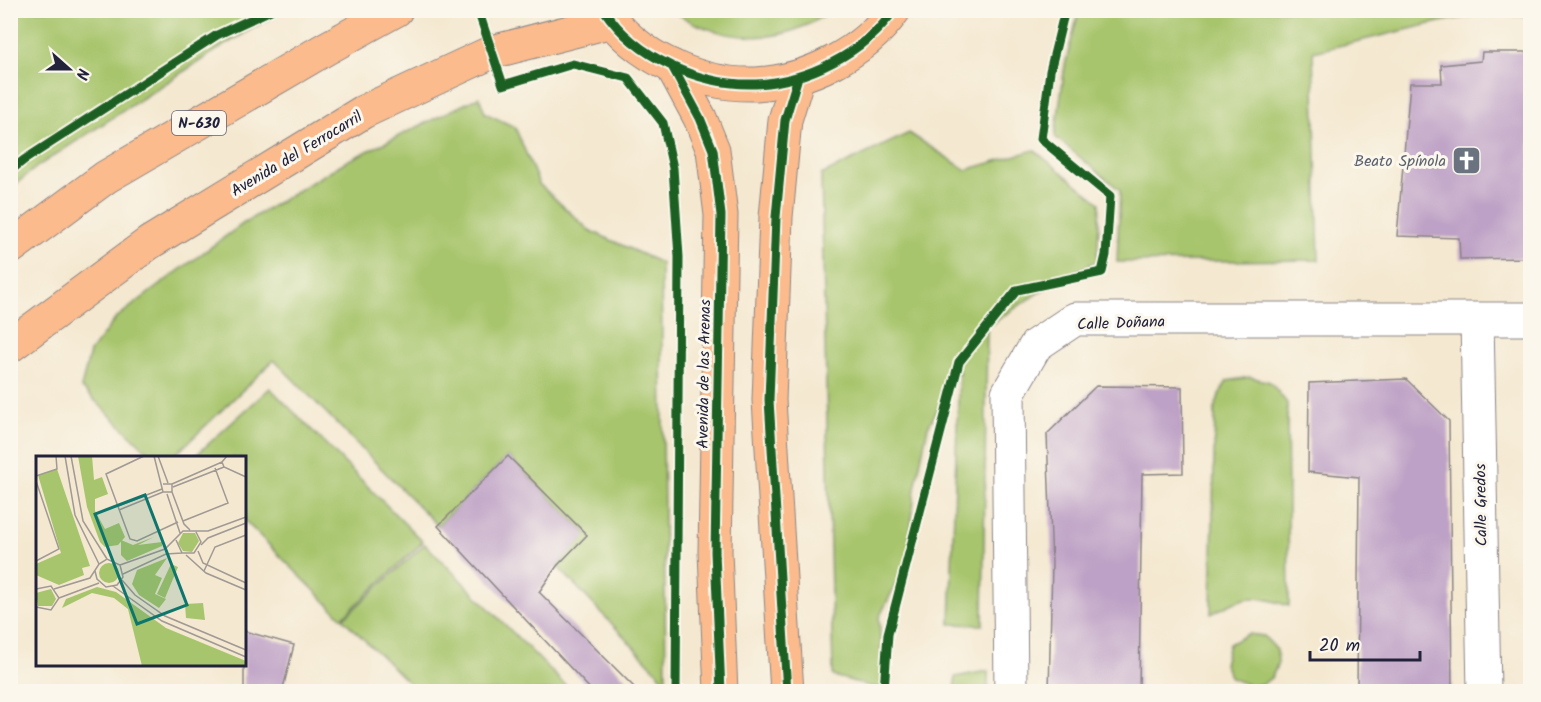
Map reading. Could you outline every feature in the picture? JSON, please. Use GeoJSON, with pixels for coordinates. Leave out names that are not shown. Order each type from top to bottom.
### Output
{"type":"FeatureCollection","features":[{"type":"Feature","properties":{"kind":"main road","name":"N-630"},"geometry":{"type":"LineString","coordinates":[[10,248],[106,177],[396,10]]}},
{"type":"Feature","properties":{"kind":"main road"},"geometry":{"type":"LineString","coordinates":[[608,16],[639,47],[672,66],[712,80],[756,84],[798,77],[844,57],[884,25],[894,10]]}},
{"type":"Feature","properties":{"kind":"main road","name":"Avenida del Ferrocarril"},"geometry":{"type":"LineString","coordinates":[[10,346],[149,243],[363,112],[492,52],[608,16]]}},
{"type":"Feature","properties":{"kind":"main road","name":"Avenida de las Arenas"},"geometry":{"type":"LineString","coordinates":[[672,66],[700,118],[713,150],[721,215],[716,552],[721,692]]}},
{"type":"Feature","properties":{"kind":"main road"},"geometry":{"type":"LineString","coordinates":[[787,692],[769,400],[776,217],[785,120],[798,77]]}},
{"type":"Feature","properties":{"kind":"street","name":"Calle Gredos"},"geometry":{"type":"LineString","coordinates":[[1477,319],[1484,692]]}},
{"type":"Feature","properties":{"kind":"street","name":"Calle Doñana"},"geometry":{"type":"LineString","coordinates":[[1011,692],[1008,393],[1036,345],[1075,320],[1530,319]]}},
{"type":"Feature","properties":{"kind":"green space"},"geometry":{"type":"Polygon","coordinates":[[[11,10],[282,11],[226,44],[38,166],[11,188],[11,10]]]}},
{"type":"Feature","properties":{"kind":"green space"},"geometry":{"type":"Polygon","coordinates":[[[1530,10],[1530,16],[1479,15],[1439,22],[1313,52],[1319,260],[1117,262],[1120,190],[1055,137],[1065,65],[1079,11],[1530,10]]]}},
{"type":"Feature","properties":{"kind":"green space"},"geometry":{"type":"Polygon","coordinates":[[[673,11],[832,11],[807,25],[790,31],[756,37],[738,36],[704,27],[673,11]]]}},
{"type":"Feature","properties":{"kind":"green space"},"geometry":{"type":"Polygon","coordinates":[[[479,97],[485,113],[515,127],[539,184],[589,230],[661,263],[666,681],[557,566],[587,534],[508,456],[438,526],[274,360],[174,456],[152,456],[81,387],[90,352],[116,318],[244,223],[345,162],[479,97]]]}},
{"type":"Feature","properties":{"kind":"green space"},"geometry":{"type":"Polygon","coordinates":[[[909,133],[966,170],[1034,150],[1100,203],[1097,261],[1056,281],[987,327],[983,625],[950,624],[959,370],[928,427],[915,488],[908,560],[879,618],[884,690],[833,676],[821,175],[909,133]]]}},
{"type":"Feature","properties":{"kind":"green space"},"geometry":{"type":"Polygon","coordinates":[[[1250,377],[1270,382],[1287,403],[1289,606],[1266,599],[1249,598],[1211,614],[1215,408],[1227,381],[1250,377]]]}},
{"type":"Feature","properties":{"kind":"green space"},"geometry":{"type":"Polygon","coordinates":[[[270,388],[423,542],[342,618],[246,522],[246,456],[195,456],[270,388]]]}},
{"type":"Feature","properties":{"kind":"green space"},"geometry":{"type":"Polygon","coordinates":[[[425,544],[571,691],[417,691],[343,619],[425,544]]]}},
{"type":"Feature","properties":{"kind":"green space"},"geometry":{"type":"Polygon","coordinates":[[[1248,634],[1264,636],[1277,650],[1278,663],[1272,677],[1263,684],[1251,686],[1231,678],[1224,664],[1229,644],[1248,634]]]}},
{"type":"Feature","properties":{"kind":"green space"},"geometry":{"type":"Polygon","coordinates":[[[988,671],[988,691],[955,691],[955,677],[988,671]]]}},
{"type":"Feature","properties":{"kind":"building","name":"Beato Spínola"},"geometry":{"type":"Polygon","coordinates":[[[1482,52],[1530,52],[1530,258],[1460,259],[1459,238],[1397,236],[1410,83],[1442,83],[1441,65],[1481,61],[1482,52]]]}},
{"type":"Feature","properties":{"kind":"building"},"geometry":{"type":"Polygon","coordinates":[[[1406,379],[1449,421],[1452,692],[1357,692],[1359,477],[1308,472],[1309,383],[1406,379]]]}},
{"type":"Feature","properties":{"kind":"building"},"geometry":{"type":"Polygon","coordinates":[[[1096,386],[1182,387],[1183,473],[1142,474],[1139,692],[1049,692],[1052,564],[1047,434],[1096,386]]]}},
{"type":"Feature","properties":{"kind":"building"},"geometry":{"type":"Polygon","coordinates":[[[508,456],[587,535],[557,566],[539,592],[639,692],[593,692],[438,526],[508,456]]]}},
{"type":"Feature","properties":{"kind":"building"},"geometry":{"type":"Polygon","coordinates":[[[246,632],[294,645],[282,692],[244,692],[246,632]]]}},
{"type":"Feature","properties":{"kind":"cycle path"},"geometry":{"type":"LineString","coordinates":[[10,171],[217,35],[271,10]]}},
{"type":"Feature","properties":{"kind":"cycle path"},"geometry":{"type":"LineString","coordinates":[[478,10],[503,85],[573,64],[628,78],[663,123],[673,168],[679,257],[676,691],[690,692]]}},
{"type":"Feature","properties":{"kind":"cycle path"},"geometry":{"type":"LineString","coordinates":[[604,10],[633,42],[671,66],[713,80],[756,84],[795,77],[833,62],[851,52],[867,39],[894,10]]}},
{"type":"Feature","properties":{"kind":"cycle path"},"geometry":{"type":"LineString","coordinates":[[850,692],[884,690],[888,634],[959,362],[1017,290],[1102,272],[1106,255],[1110,196],[1041,139],[1050,71],[1065,10]]}},
{"type":"Feature","properties":{"kind":"cycle path"},"geometry":{"type":"LineString","coordinates":[[672,66],[700,118],[713,150],[721,215],[715,552],[721,692]]}},
{"type":"Feature","properties":{"kind":"cycle path"},"geometry":{"type":"LineString","coordinates":[[787,692],[769,400],[776,217],[785,120],[798,77]]}},
{"type":"Feature","properties":{"kind":"place","name":"Beato Spínola"},"geometry":{"type":"Point","coordinates":[1467,160]}}]}
